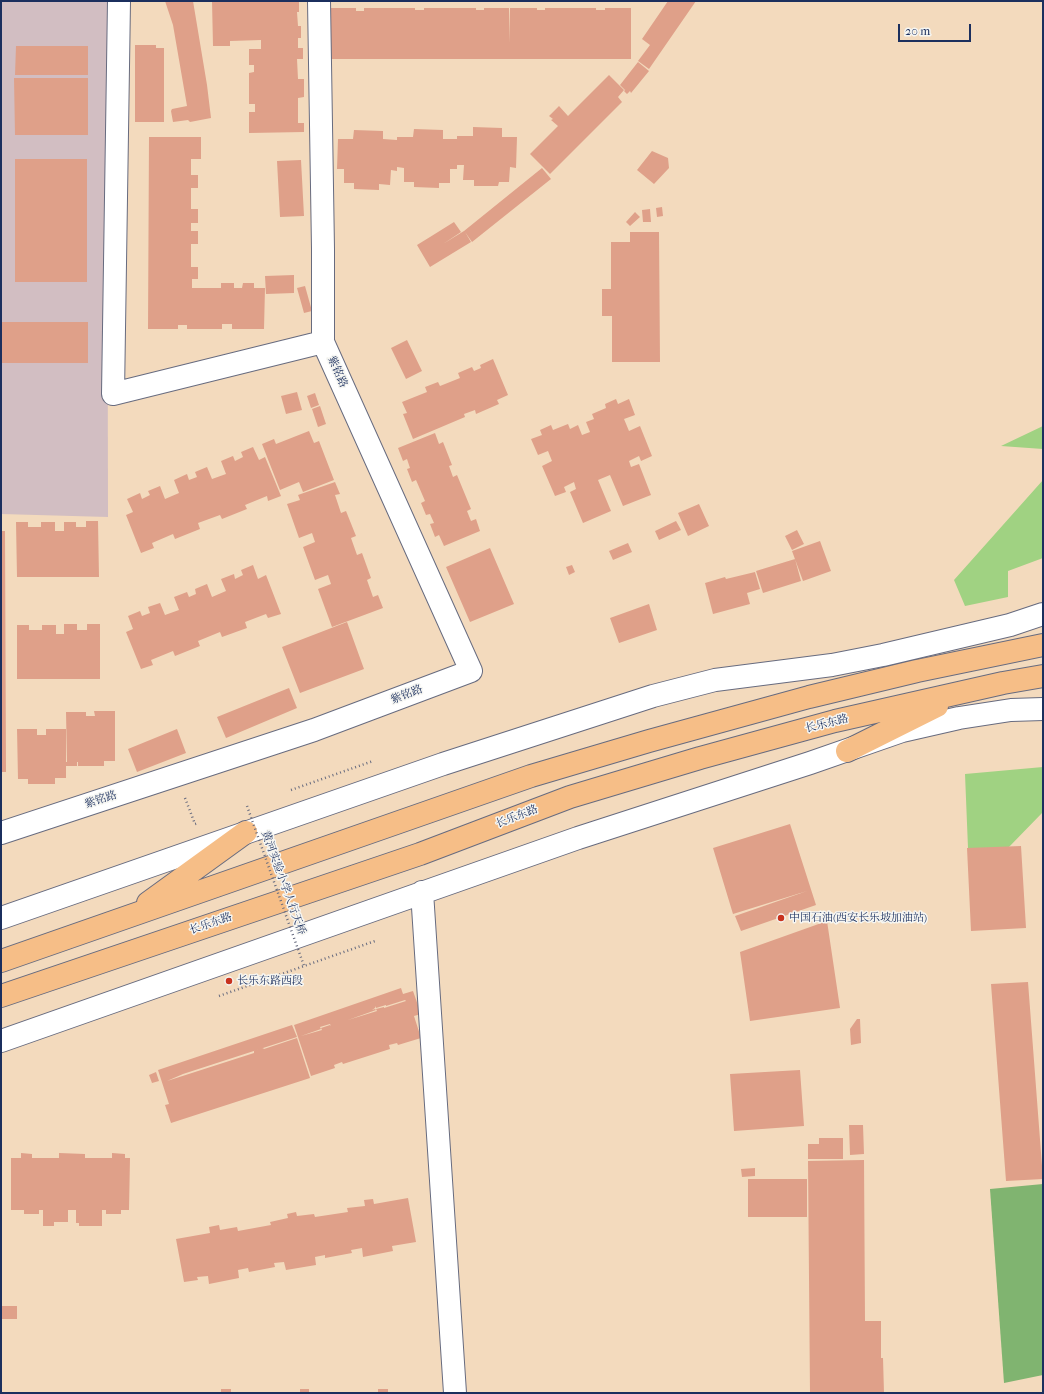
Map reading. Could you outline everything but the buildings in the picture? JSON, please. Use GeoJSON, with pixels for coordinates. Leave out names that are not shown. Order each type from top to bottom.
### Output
{"type":"FeatureCollection","features":[{"type":"Feature","properties":{"kind":"main road"},"geometry":{"type":"LineString","coordinates":[[1,961],[128,918],[531,776],[649,741],[817,695],[917,671],[1043,645]]}},
{"type":"Feature","properties":{"kind":"main road","name":"长乐东路"},"geometry":{"type":"LineString","coordinates":[[1,996],[420,854],[570,797],[700,758],[828,723],[1002,683],[1043,676]]}},
{"type":"Feature","properties":{"kind":"main road"},"geometry":{"type":"LineString","coordinates":[[847,751],[972,690]]}},
{"type":"Feature","properties":{"kind":"main road"},"geometry":{"type":"LineString","coordinates":[[128,918],[246,832]]}},
{"type":"Feature","properties":{"kind":"street"},"geometry":{"type":"LineString","coordinates":[[118,1],[113,394],[323,342],[319,1]]}},
{"type":"Feature","properties":{"kind":"street","name":"紫铭路"},"geometry":{"type":"LineString","coordinates":[[1,833],[314,730],[471,671],[323,342]]}},
{"type":"Feature","properties":{"kind":"street"},"geometry":{"type":"LineString","coordinates":[[1,918],[443,764],[653,696],[715,680],[832,665],[883,655],[1010,625],[1043,614]]}},
{"type":"Feature","properties":{"kind":"street"},"geometry":{"type":"LineString","coordinates":[[1,1041],[578,838],[847,751],[902,731],[959,718],[1010,710],[1043,710]]}},
{"type":"Feature","properties":{"kind":"street"},"geometry":{"type":"LineString","coordinates":[[422,892],[455,1393]]}},
{"type":"Feature","properties":{"kind":"path"},"geometry":{"type":"LineString","coordinates":[[176,775],[195,824],[200,822]]}},
{"type":"Feature","properties":{"kind":"path","name":"黄河实验小学人行天桥"},"geometry":{"type":"LineString","coordinates":[[247,806],[304,966]]}},
{"type":"Feature","properties":{"kind":"path"},"geometry":{"type":"LineString","coordinates":[[219,996],[376,940]]}},
{"type":"Feature","properties":{"kind":"shaded area"},"geometry":{"type":"Polygon","coordinates":[[[1,1],[107,1],[108,517],[1,514],[1,1]]]}},
{"type":"Feature","properties":{"kind":"green space"},"geometry":{"type":"Polygon","coordinates":[[[1043,426],[1043,449],[1001,446],[1043,426]]]}},
{"type":"Feature","properties":{"kind":"green space"},"geometry":{"type":"Polygon","coordinates":[[[1043,480],[1043,558],[1008,571],[1008,597],[965,606],[954,580],[1043,480]]]}},
{"type":"Feature","properties":{"kind":"green space"},"geometry":{"type":"Polygon","coordinates":[[[1043,767],[1043,812],[1008,848],[968,848],[965,774],[1043,767]]]}},
{"type":"Feature","properties":{"kind":"green space"},"geometry":{"type":"Polygon","coordinates":[[[1043,1184],[1043,1375],[1004,1383],[990,1189],[1043,1184]]]}},
{"type":"Feature","properties":{"kind":"place","name":"中国石油(西安长乐坡加油站)"},"geometry":{"type":"Point","coordinates":[781,918]}},
{"type":"Feature","properties":{"kind":"place","name":"长乐东路西段"},"geometry":{"type":"Point","coordinates":[229,981]}}]}
